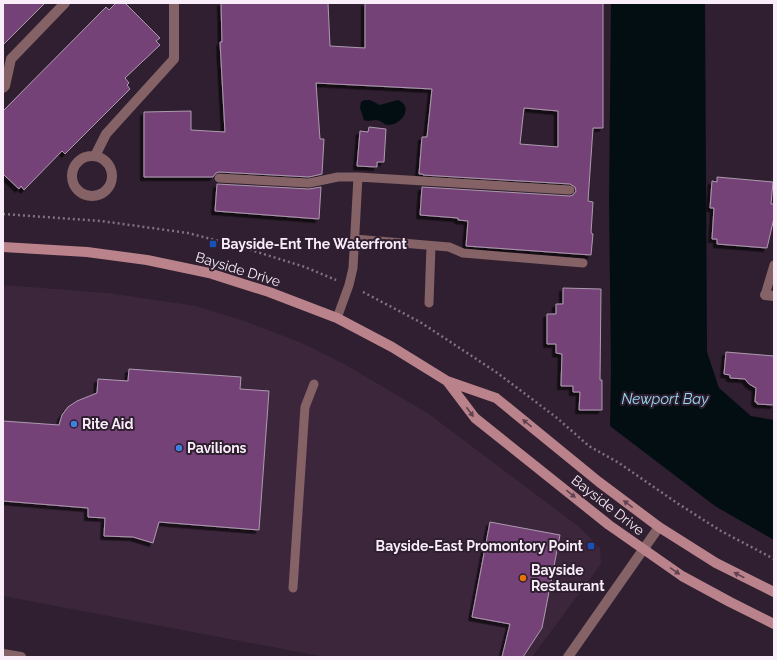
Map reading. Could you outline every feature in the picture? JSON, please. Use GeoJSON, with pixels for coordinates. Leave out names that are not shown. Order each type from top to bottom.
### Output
{"type":"FeatureCollection","features":[{"type":"Feature","properties":{"kind":"main road","name":"Bayside Drive"},"geometry":{"type":"LineString","coordinates":[[3,247],[87,252],[147,260],[209,273],[269,292],[337,318],[392,347],[447,381],[496,398],[599,482],[659,527],[716,563],[774,592]]}},
{"type":"Feature","properties":{"kind":"main road","name":"Bayside Drive"},"geometry":{"type":"LineString","coordinates":[[447,381],[475,418],[609,525],[682,576],[774,624]]}},
{"type":"Feature","properties":{"kind":"street"},"geometry":{"type":"LineString","coordinates":[[3,88],[6,86],[11,59],[65,3]]}},
{"type":"Feature","properties":{"kind":"street"},"geometry":{"type":"LineString","coordinates":[[95,156],[106,134],[174,59],[174,3]]}},
{"type":"Feature","properties":{"kind":"street"},"geometry":{"type":"LineString","coordinates":[[95,156],[102,158],[107,162],[110,168],[111,181],[104,192],[91,196],[79,191],[72,180],[71,174],[73,167],[82,158],[95,156]]}},
{"type":"Feature","properties":{"kind":"street"},"geometry":{"type":"LineString","coordinates":[[568,657],[659,527]]}},
{"type":"Feature","properties":{"kind":"street"},"geometry":{"type":"LineString","coordinates":[[3,654],[21,657]]}},
{"type":"Feature","properties":{"kind":"lane"},"geometry":{"type":"LineString","coordinates":[[218,178],[309,183],[338,177],[358,177],[570,190]]}},
{"type":"Feature","properties":{"kind":"lane"},"geometry":{"type":"LineString","coordinates":[[337,318],[349,285],[353,268],[358,177]]}},
{"type":"Feature","properties":{"kind":"lane"},"geometry":{"type":"LineString","coordinates":[[355,240],[449,247],[463,253],[583,263]]}},
{"type":"Feature","properties":{"kind":"lane"},"geometry":{"type":"LineString","coordinates":[[429,303],[431,246]]}},
{"type":"Feature","properties":{"kind":"lane"},"geometry":{"type":"LineString","coordinates":[[770,295],[774,266]]}},
{"type":"Feature","properties":{"kind":"lane"},"geometry":{"type":"LineString","coordinates":[[293,588],[305,407],[314,384]]}},
{"type":"Feature","properties":{"kind":"shaded area"},"geometry":{"type":"Polygon","coordinates":[[[3,285],[108,293],[196,306],[244,321],[302,343],[346,365],[429,414],[578,526],[600,548],[601,564],[532,657],[325,657],[3,596],[3,285]]]}},
{"type":"Feature","properties":{"kind":"water","name":"Newport Bay"},"geometry":{"type":"Polygon","coordinates":[[[611,3],[705,3],[707,352],[719,388],[751,416],[774,420],[774,540],[715,506],[610,426],[611,369],[609,201],[611,3]]]}},
{"type":"Feature","properties":{"kind":"water"},"geometry":{"type":"Polygon","coordinates":[[[370,100],[380,105],[398,100],[403,103],[406,111],[402,119],[393,124],[388,125],[378,120],[364,120],[360,108],[361,102],[370,100]]]}},
{"type":"Feature","properties":{"kind":"building"},"geometry":{"type":"Polygon","coordinates":[[[3,3],[45,3],[3,45],[3,3]]]}},
{"type":"Feature","properties":{"kind":"building"},"geometry":{"type":"Polygon","coordinates":[[[116,3],[125,3],[160,38],[156,41],[160,45],[125,78],[129,83],[127,85],[130,89],[65,154],[62,151],[24,190],[21,186],[19,189],[3,174],[3,111],[106,7],[109,10],[116,3]]]}},
{"type":"Feature","properties":{"kind":"building"},"geometry":{"type":"Polygon","coordinates":[[[221,3],[328,3],[330,46],[365,48],[365,3],[603,3],[603,128],[593,128],[588,201],[593,202],[591,233],[593,234],[591,255],[466,246],[468,221],[458,220],[458,218],[420,215],[422,187],[570,196],[576,191],[575,187],[570,184],[419,174],[422,137],[427,137],[432,89],[316,83],[320,139],[324,139],[322,174],[309,177],[219,172],[213,177],[144,177],[144,112],[191,111],[191,130],[225,132],[220,42],[222,42],[221,3]],[[524,108],[520,144],[558,147],[558,111],[524,108]]]}},
{"type":"Feature","properties":{"kind":"building"},"geometry":{"type":"Polygon","coordinates":[[[369,127],[386,129],[384,162],[377,162],[377,167],[357,166],[360,131],[368,132],[369,127]]]}},
{"type":"Feature","properties":{"kind":"building"},"geometry":{"type":"Polygon","coordinates":[[[717,177],[773,182],[771,204],[774,204],[774,218],[767,248],[717,244],[717,239],[712,239],[714,208],[710,208],[712,181],[717,182],[717,177]]]}},
{"type":"Feature","properties":{"kind":"building"},"geometry":{"type":"Polygon","coordinates":[[[217,184],[309,189],[321,187],[319,219],[215,211],[217,184]]]}},
{"type":"Feature","properties":{"kind":"building"},"geometry":{"type":"Polygon","coordinates":[[[563,288],[601,289],[600,380],[602,380],[602,410],[579,410],[580,392],[573,392],[573,386],[561,386],[562,354],[556,353],[556,344],[547,344],[547,314],[556,314],[556,304],[563,304],[563,288]]]}},
{"type":"Feature","properties":{"kind":"building"},"geometry":{"type":"Polygon","coordinates":[[[726,352],[774,356],[774,405],[757,404],[757,402],[755,402],[756,388],[749,384],[745,379],[730,378],[730,375],[724,374],[726,352]]]}},
{"type":"Feature","properties":{"kind":"building","name":"Pavilions"},"geometry":{"type":"Polygon","coordinates":[[[129,369],[241,377],[240,389],[269,391],[259,530],[159,522],[153,543],[133,537],[104,536],[105,518],[88,517],[88,508],[3,501],[3,421],[59,425],[62,415],[68,407],[77,401],[97,393],[98,379],[128,381],[129,369]]]}},
{"type":"Feature","properties":{"kind":"building"},"geometry":{"type":"Polygon","coordinates":[[[490,522],[560,535],[542,628],[523,657],[502,657],[510,624],[472,617],[490,522]]]}},
{"type":"Feature","properties":{"kind":"place","name":"Bayside-Ent The Waterfront"},"geometry":{"type":"Point","coordinates":[213,244]}},
{"type":"Feature","properties":{"kind":"place","name":"Rite Aid"},"geometry":{"type":"Point","coordinates":[74,424]}},
{"type":"Feature","properties":{"kind":"place","name":"Pavilions"},"geometry":{"type":"Point","coordinates":[179,448]}},
{"type":"Feature","properties":{"kind":"place","name":"Bayside-East Promontory Point"},"geometry":{"type":"Point","coordinates":[591,546]}},
{"type":"Feature","properties":{"kind":"place","name":"Bayside Restaurant"},"geometry":{"type":"Point","coordinates":[523,578]}}]}
